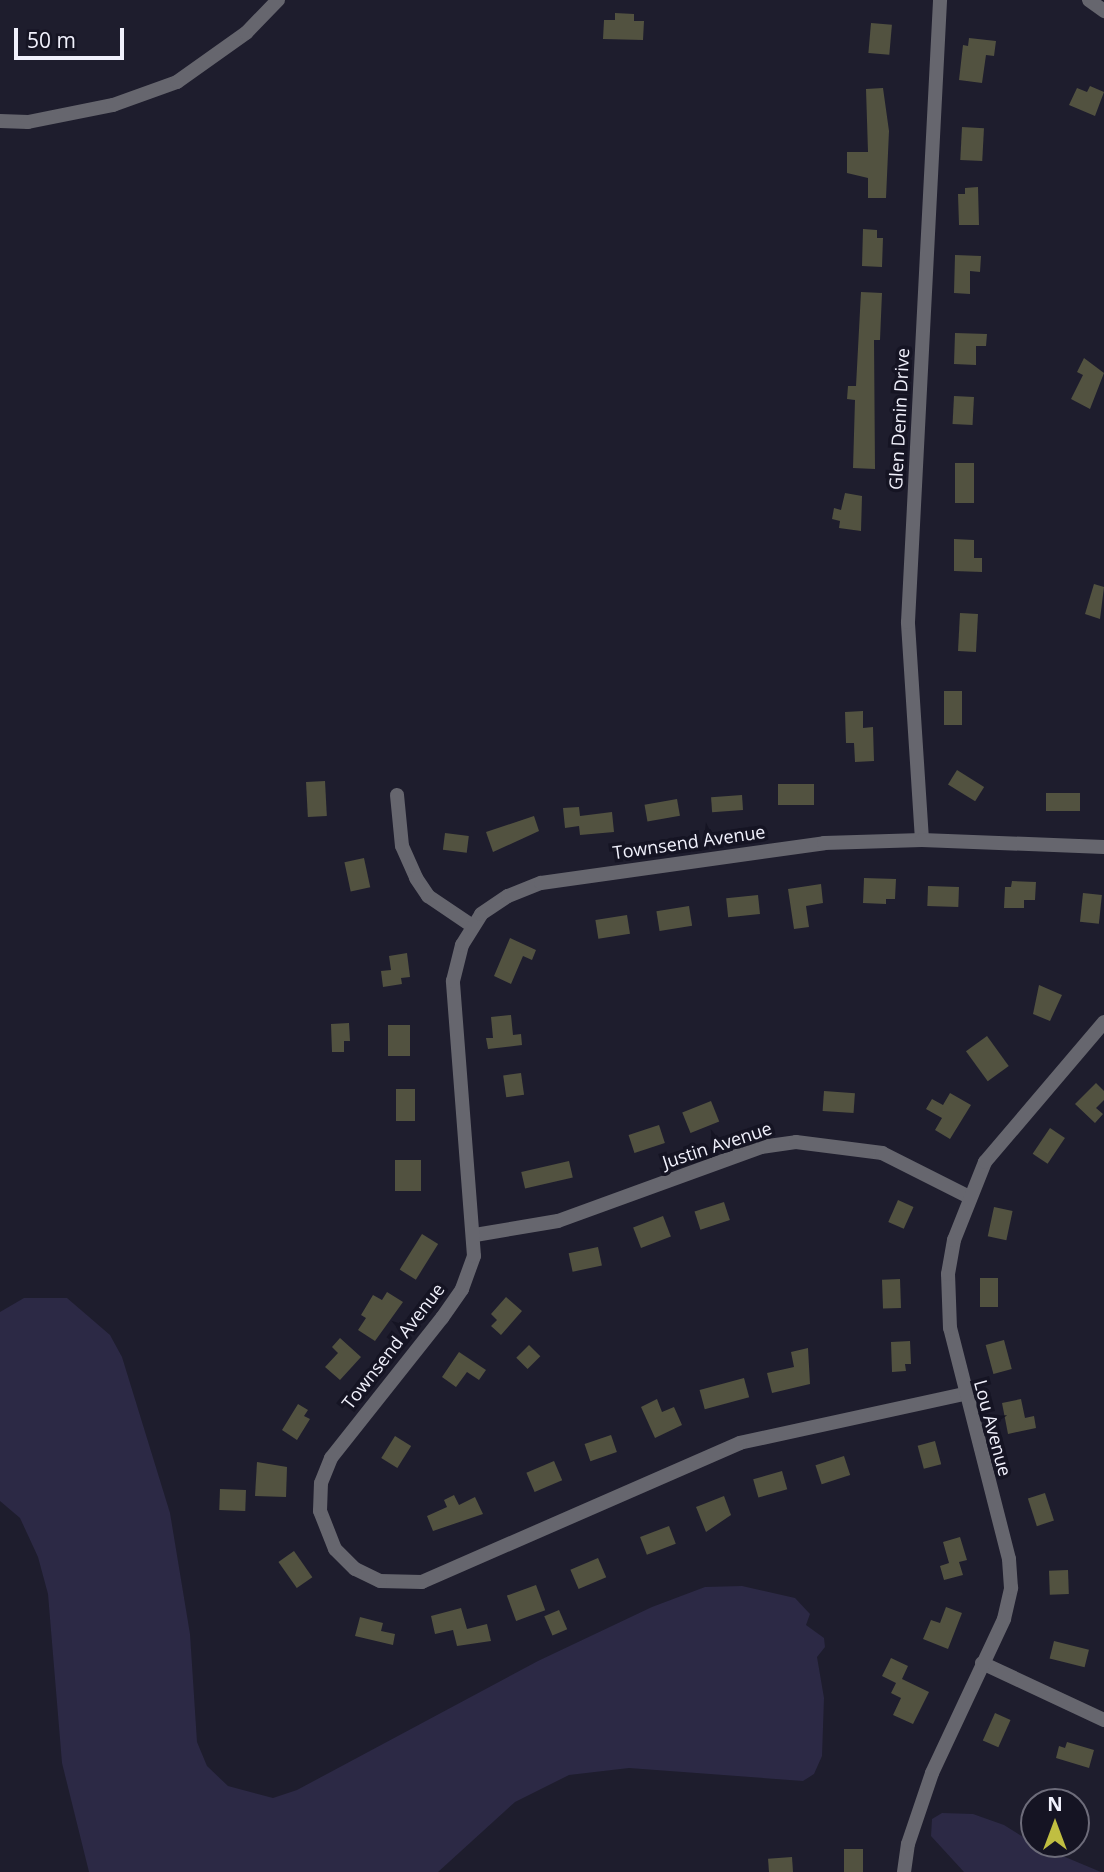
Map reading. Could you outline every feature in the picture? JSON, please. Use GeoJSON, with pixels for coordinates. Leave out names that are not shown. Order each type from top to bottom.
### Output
{"type":"FeatureCollection","features":[{"type":"Feature","properties":{"kind":"street"},"geometry":{"type":"LineString","coordinates":[[0,121],[28,122],[113,104],[177,82],[246,33],[278,0]]}},
{"type":"Feature","properties":{"kind":"street","name":"Glen Denin Drive"},"geometry":{"type":"LineString","coordinates":[[922,840],[908,622],[940,0]]}},
{"type":"Feature","properties":{"kind":"street"},"geometry":{"type":"LineString","coordinates":[[1089,0],[1104,11]]}},
{"type":"Feature","properties":{"kind":"street"},"geometry":{"type":"LineString","coordinates":[[397,795],[402,846],[416,878],[428,896],[471,925]]}},
{"type":"Feature","properties":{"kind":"street","name":"Townsend Avenue"},"geometry":{"type":"LineString","coordinates":[[964,1394],[740,1443],[435,1578],[408,1584],[380,1581],[355,1569],[335,1549],[323,1525],[321,1483],[339,1446],[462,1289],[474,1256],[475,1235],[453,981],[471,925],[509,896],[575,876],[824,843],[922,840],[1104,847]]}},
{"type":"Feature","properties":{"kind":"street","name":"Lou Avenue"},"geometry":{"type":"LineString","coordinates":[[904,1872],[920,1807],[947,1736],[1004,1619],[1010,1573],[964,1394],[947,1291],[954,1240],[967,1196],[1006,1134],[1104,1022]]}},
{"type":"Feature","properties":{"kind":"street","name":"Justin Avenue"},"geometry":{"type":"LineString","coordinates":[[475,1235],[558,1221],[761,1147],[796,1142],[882,1153],[967,1196]]}},
{"type":"Feature","properties":{"kind":"street"},"geometry":{"type":"LineString","coordinates":[[982,1663],[1104,1720]]}},
{"type":"Feature","properties":{"kind":"shaded area"},"geometry":{"type":"Polygon","coordinates":[[[24,1298],[67,1298],[110,1335],[122,1357],[170,1513],[190,1634],[197,1742],[207,1766],[228,1786],[273,1798],[297,1790],[538,1661],[652,1607],[705,1587],[742,1586],[795,1598],[810,1614],[806,1625],[824,1638],[825,1647],[817,1657],[824,1698],[822,1756],[814,1774],[803,1781],[629,1768],[569,1775],[515,1802],[438,1872],[89,1872],[62,1763],[48,1594],[38,1557],[20,1518],[0,1501],[0,1312],[24,1298]]]}},
{"type":"Feature","properties":{"kind":"shaded area"},"geometry":{"type":"Polygon","coordinates":[[[942,1813],[973,1814],[1004,1825],[1020,1835],[1020,1858],[1068,1858],[1101,1872],[964,1872],[931,1836],[932,1819],[942,1813]]]}},
{"type":"Feature","properties":{"kind":"building"},"geometry":{"type":"Polygon","coordinates":[[[615,13],[634,14],[634,21],[644,21],[643,40],[603,39],[604,20],[615,20],[615,13]]]}},
{"type":"Feature","properties":{"kind":"building"},"geometry":{"type":"Polygon","coordinates":[[[871,23],[892,25],[889,55],[868,53],[871,23]]]}},
{"type":"Feature","properties":{"kind":"building"},"geometry":{"type":"Polygon","coordinates":[[[969,38],[996,41],[994,56],[986,55],[982,83],[959,80],[963,45],[968,46],[969,38]]]}},
{"type":"Feature","properties":{"kind":"building"},"geometry":{"type":"Polygon","coordinates":[[[1090,86],[1104,92],[1095,116],[1069,105],[1077,88],[1087,92],[1090,86]]]}},
{"type":"Feature","properties":{"kind":"building"},"geometry":{"type":"Polygon","coordinates":[[[883,88],[889,131],[886,198],[868,198],[868,178],[847,173],[847,152],[868,152],[866,89],[883,88]]]}},
{"type":"Feature","properties":{"kind":"building"},"geometry":{"type":"Polygon","coordinates":[[[962,127],[984,128],[982,161],[960,160],[962,127]]]}},
{"type":"Feature","properties":{"kind":"building"},"geometry":{"type":"Polygon","coordinates":[[[978,187],[979,225],[959,225],[958,194],[965,194],[965,188],[978,187]]]}},
{"type":"Feature","properties":{"kind":"building"},"geometry":{"type":"Polygon","coordinates":[[[863,229],[877,230],[877,238],[883,238],[882,267],[862,266],[863,229]]]}},
{"type":"Feature","properties":{"kind":"building"},"geometry":{"type":"Polygon","coordinates":[[[955,255],[981,256],[980,272],[970,271],[970,294],[954,293],[955,255]]]}},
{"type":"Feature","properties":{"kind":"building"},"geometry":{"type":"Polygon","coordinates":[[[861,292],[882,293],[880,340],[874,340],[875,469],[853,468],[855,400],[847,399],[848,386],[856,386],[861,292]]]}},
{"type":"Feature","properties":{"kind":"building"},"geometry":{"type":"Polygon","coordinates":[[[955,333],[987,334],[986,346],[976,346],[976,365],[954,364],[955,333]]]}},
{"type":"Feature","properties":{"kind":"building"},"geometry":{"type":"Polygon","coordinates":[[[1084,358],[1104,373],[1090,409],[1071,399],[1083,375],[1077,372],[1084,358]]]}},
{"type":"Feature","properties":{"kind":"building"},"geometry":{"type":"Polygon","coordinates":[[[954,396],[974,397],[973,425],[953,424],[954,396]]]}},
{"type":"Feature","properties":{"kind":"building"},"geometry":{"type":"Polygon","coordinates":[[[955,463],[974,463],[974,503],[955,503],[955,463]]]}},
{"type":"Feature","properties":{"kind":"building"},"geometry":{"type":"Polygon","coordinates":[[[845,493],[862,496],[861,531],[839,528],[840,521],[832,519],[834,508],[841,510],[845,493]]]}},
{"type":"Feature","properties":{"kind":"building"},"geometry":{"type":"Polygon","coordinates":[[[954,539],[974,540],[974,558],[982,558],[982,572],[954,571],[954,539]]]}},
{"type":"Feature","properties":{"kind":"building"},"geometry":{"type":"Polygon","coordinates":[[[1094,584],[1104,587],[1100,619],[1085,614],[1094,584]]]}},
{"type":"Feature","properties":{"kind":"building"},"geometry":{"type":"Polygon","coordinates":[[[960,613],[978,614],[976,652],[958,651],[960,613]]]}},
{"type":"Feature","properties":{"kind":"building"},"geometry":{"type":"Polygon","coordinates":[[[944,691],[962,691],[962,725],[944,725],[944,691]]]}},
{"type":"Feature","properties":{"kind":"building"},"geometry":{"type":"Polygon","coordinates":[[[863,711],[863,728],[873,727],[874,761],[855,762],[854,743],[846,743],[845,712],[863,711]]]}},
{"type":"Feature","properties":{"kind":"building"},"geometry":{"type":"Polygon","coordinates":[[[957,770],[984,787],[975,801],[948,784],[957,770]]]}},
{"type":"Feature","properties":{"kind":"building"},"geometry":{"type":"Polygon","coordinates":[[[325,781],[327,816],[308,817],[306,782],[325,781]]]}},
{"type":"Feature","properties":{"kind":"building"},"geometry":{"type":"Polygon","coordinates":[[[778,784],[814,784],[814,805],[778,805],[778,784]]]}},
{"type":"Feature","properties":{"kind":"building"},"geometry":{"type":"Polygon","coordinates":[[[1046,793],[1080,793],[1080,811],[1046,811],[1046,793]]]}},
{"type":"Feature","properties":{"kind":"building"},"geometry":{"type":"Polygon","coordinates":[[[742,795],[743,810],[712,812],[711,797],[742,795]]]}},
{"type":"Feature","properties":{"kind":"building"},"geometry":{"type":"Polygon","coordinates":[[[677,799],[680,816],[647,821],[645,805],[677,799]]]}},
{"type":"Feature","properties":{"kind":"building"},"geometry":{"type":"Polygon","coordinates":[[[579,807],[580,816],[612,812],[614,832],[580,835],[579,826],[565,828],[563,808],[579,807]]]}},
{"type":"Feature","properties":{"kind":"building"},"geometry":{"type":"Polygon","coordinates":[[[534,816],[539,831],[493,852],[486,832],[534,816]]]}},
{"type":"Feature","properties":{"kind":"building"},"geometry":{"type":"Polygon","coordinates":[[[445,833],[469,836],[467,853],[443,850],[445,833]]]}},
{"type":"Feature","properties":{"kind":"building"},"geometry":{"type":"Polygon","coordinates":[[[364,858],[370,887],[351,892],[344,862],[364,858]]]}},
{"type":"Feature","properties":{"kind":"building"},"geometry":{"type":"Polygon","coordinates":[[[864,878],[896,879],[895,899],[886,899],[886,904],[863,903],[864,878]]]}},
{"type":"Feature","properties":{"kind":"building"},"geometry":{"type":"Polygon","coordinates":[[[1012,881],[1036,882],[1035,900],[1024,900],[1024,908],[1004,908],[1005,887],[1011,887],[1012,881]]]}},
{"type":"Feature","properties":{"kind":"building"},"geometry":{"type":"Polygon","coordinates":[[[821,884],[823,903],[806,906],[809,927],[794,929],[788,889],[821,884]]]}},
{"type":"Feature","properties":{"kind":"building"},"geometry":{"type":"Polygon","coordinates":[[[928,886],[959,887],[958,907],[927,906],[928,886]]]}},
{"type":"Feature","properties":{"kind":"building"},"geometry":{"type":"Polygon","coordinates":[[[1083,893],[1102,895],[1099,924],[1080,922],[1083,893]]]}},
{"type":"Feature","properties":{"kind":"building"},"geometry":{"type":"Polygon","coordinates":[[[758,895],[760,914],[728,917],[726,898],[758,895]]]}},
{"type":"Feature","properties":{"kind":"building"},"geometry":{"type":"Polygon","coordinates":[[[689,906],[692,926],[660,931],[656,911],[689,906]]]}},
{"type":"Feature","properties":{"kind":"building"},"geometry":{"type":"Polygon","coordinates":[[[627,915],[630,934],[598,939],[595,920],[627,915]]]}},
{"type":"Feature","properties":{"kind":"building"},"geometry":{"type":"Polygon","coordinates":[[[510,938],[536,950],[532,960],[523,956],[511,984],[494,976],[510,938]]]}},
{"type":"Feature","properties":{"kind":"building"},"geometry":{"type":"Polygon","coordinates":[[[407,953],[410,977],[401,978],[402,984],[383,987],[381,971],[391,970],[389,956],[407,953]]]}},
{"type":"Feature","properties":{"kind":"building"},"geometry":{"type":"Polygon","coordinates":[[[1039,985],[1062,995],[1050,1021],[1033,1014],[1039,985]]]}},
{"type":"Feature","properties":{"kind":"building"},"geometry":{"type":"Polygon","coordinates":[[[511,1015],[513,1035],[521,1034],[522,1045],[488,1049],[486,1038],[493,1038],[491,1017],[511,1015]]]}},
{"type":"Feature","properties":{"kind":"building"},"geometry":{"type":"Polygon","coordinates":[[[349,1023],[350,1041],[344,1041],[344,1052],[332,1052],[331,1024],[349,1023]]]}},
{"type":"Feature","properties":{"kind":"building"},"geometry":{"type":"Polygon","coordinates":[[[388,1025],[410,1025],[410,1056],[388,1056],[388,1025]]]}},
{"type":"Feature","properties":{"kind":"building"},"geometry":{"type":"Polygon","coordinates":[[[987,1036],[1009,1066],[988,1081],[966,1051],[987,1036]]]}},
{"type":"Feature","properties":{"kind":"building"},"geometry":{"type":"Polygon","coordinates":[[[521,1073],[524,1095],[506,1097],[503,1076],[521,1073]]]}},
{"type":"Feature","properties":{"kind":"building"},"geometry":{"type":"Polygon","coordinates":[[[1096,1083],[1104,1091],[1104,1100],[1096,1108],[1103,1114],[1095,1123],[1075,1104],[1096,1083]]]}},
{"type":"Feature","properties":{"kind":"building"},"geometry":{"type":"Polygon","coordinates":[[[396,1089],[415,1089],[415,1121],[396,1121],[396,1089]]]}},
{"type":"Feature","properties":{"kind":"building"},"geometry":{"type":"Polygon","coordinates":[[[824,1091],[855,1093],[854,1113],[823,1111],[824,1091]]]}},
{"type":"Feature","properties":{"kind":"building"},"geometry":{"type":"Polygon","coordinates":[[[950,1093],[971,1105],[950,1139],[935,1130],[942,1118],[926,1109],[932,1099],[943,1105],[950,1093]]]}},
{"type":"Feature","properties":{"kind":"building"},"geometry":{"type":"Polygon","coordinates":[[[711,1101],[719,1121],[690,1133],[682,1113],[711,1101]]]}},
{"type":"Feature","properties":{"kind":"building"},"geometry":{"type":"Polygon","coordinates":[[[659,1125],[665,1143],[634,1153],[629,1135],[659,1125]]]}},
{"type":"Feature","properties":{"kind":"building"},"geometry":{"type":"Polygon","coordinates":[[[1050,1128],[1065,1138],[1048,1164],[1033,1154],[1050,1128]]]}},
{"type":"Feature","properties":{"kind":"building"},"geometry":{"type":"Polygon","coordinates":[[[395,1160],[421,1160],[421,1191],[395,1191],[395,1160]]]}},
{"type":"Feature","properties":{"kind":"building"},"geometry":{"type":"Polygon","coordinates":[[[569,1161],[573,1178],[525,1189],[521,1172],[569,1161]]]}},
{"type":"Feature","properties":{"kind":"building"},"geometry":{"type":"Polygon","coordinates":[[[898,1200],[914,1207],[904,1229],[888,1222],[898,1200]]]}},
{"type":"Feature","properties":{"kind":"building"},"geometry":{"type":"Polygon","coordinates":[[[724,1202],[730,1220],[700,1230],[695,1212],[724,1202]]]}},
{"type":"Feature","properties":{"kind":"building"},"geometry":{"type":"Polygon","coordinates":[[[994,1207],[1013,1211],[1006,1240],[988,1236],[994,1207]]]}},
{"type":"Feature","properties":{"kind":"building"},"geometry":{"type":"Polygon","coordinates":[[[663,1216],[671,1237],[641,1248],[633,1227],[663,1216]]]}},
{"type":"Feature","properties":{"kind":"building"},"geometry":{"type":"Polygon","coordinates":[[[422,1234],[438,1244],[416,1280],[400,1270],[422,1234]]]}},
{"type":"Feature","properties":{"kind":"building"},"geometry":{"type":"Polygon","coordinates":[[[598,1247],[602,1266],[573,1272],[569,1253],[598,1247]]]}},
{"type":"Feature","properties":{"kind":"building"},"geometry":{"type":"Polygon","coordinates":[[[980,1278],[998,1278],[998,1307],[980,1307],[980,1278]]]}},
{"type":"Feature","properties":{"kind":"building"},"geometry":{"type":"Polygon","coordinates":[[[900,1279],[901,1308],[883,1309],[882,1280],[900,1279]]]}},
{"type":"Feature","properties":{"kind":"building"},"geometry":{"type":"Polygon","coordinates":[[[387,1292],[403,1302],[375,1341],[358,1330],[366,1318],[361,1315],[373,1295],[382,1300],[387,1292]]]}},
{"type":"Feature","properties":{"kind":"building"},"geometry":{"type":"Polygon","coordinates":[[[506,1297],[522,1311],[501,1335],[491,1326],[497,1320],[491,1314],[506,1297]]]}},
{"type":"Feature","properties":{"kind":"building"},"geometry":{"type":"Polygon","coordinates":[[[340,1338],[361,1357],[340,1380],[325,1367],[338,1353],[332,1347],[340,1338]]]}},
{"type":"Feature","properties":{"kind":"building"},"geometry":{"type":"Polygon","coordinates":[[[1004,1340],[1012,1369],[993,1374],[986,1345],[1004,1340]]]}},
{"type":"Feature","properties":{"kind":"building"},"geometry":{"type":"Polygon","coordinates":[[[910,1341],[911,1364],[905,1364],[906,1371],[892,1372],[891,1342],[910,1341]]]}},
{"type":"Feature","properties":{"kind":"building"},"geometry":{"type":"Polygon","coordinates":[[[529,1345],[540,1356],[528,1369],[516,1358],[529,1345]]]}},
{"type":"Feature","properties":{"kind":"building"},"geometry":{"type":"Polygon","coordinates":[[[808,1348],[810,1384],[772,1393],[767,1373],[794,1367],[791,1352],[808,1348]]]}},
{"type":"Feature","properties":{"kind":"building"},"geometry":{"type":"Polygon","coordinates":[[[459,1352],[486,1370],[479,1380],[467,1372],[456,1387],[442,1377],[459,1352]]]}},
{"type":"Feature","properties":{"kind":"building"},"geometry":{"type":"Polygon","coordinates":[[[744,1378],[749,1397],[705,1409],[700,1390],[744,1378]]]}},
{"type":"Feature","properties":{"kind":"building"},"geometry":{"type":"Polygon","coordinates":[[[657,1399],[662,1412],[674,1407],[682,1425],[655,1438],[641,1407],[657,1399]]]}},
{"type":"Feature","properties":{"kind":"building"},"geometry":{"type":"Polygon","coordinates":[[[1021,1399],[1025,1418],[1034,1416],[1036,1428],[1008,1434],[1002,1403],[1021,1399]]]}},
{"type":"Feature","properties":{"kind":"building"},"geometry":{"type":"Polygon","coordinates":[[[298,1404],[308,1410],[304,1416],[310,1419],[297,1440],[282,1430],[298,1404]]]}},
{"type":"Feature","properties":{"kind":"building"},"geometry":{"type":"Polygon","coordinates":[[[611,1435],[617,1452],[590,1461],[585,1444],[611,1435]]]}},
{"type":"Feature","properties":{"kind":"building"},"geometry":{"type":"Polygon","coordinates":[[[395,1436],[411,1446],[397,1468],[381,1458],[395,1436]]]}},
{"type":"Feature","properties":{"kind":"building"},"geometry":{"type":"Polygon","coordinates":[[[935,1441],[941,1464],[924,1469],[918,1446],[935,1441]]]}},
{"type":"Feature","properties":{"kind":"building"},"geometry":{"type":"Polygon","coordinates":[[[844,1456],[850,1475],[822,1484],[815,1465],[844,1456]]]}},
{"type":"Feature","properties":{"kind":"building"},"geometry":{"type":"Polygon","coordinates":[[[554,1461],[562,1480],[535,1492],[526,1473],[554,1461]]]}},
{"type":"Feature","properties":{"kind":"building"},"geometry":{"type":"Polygon","coordinates":[[[257,1462],[287,1467],[286,1497],[255,1496],[257,1462]]]}},
{"type":"Feature","properties":{"kind":"building"},"geometry":{"type":"Polygon","coordinates":[[[782,1471],[787,1489],[758,1498],[753,1479],[782,1471]]]}},
{"type":"Feature","properties":{"kind":"building"},"geometry":{"type":"Polygon","coordinates":[[[220,1489],[246,1490],[245,1511],[219,1510],[220,1489]]]}},
{"type":"Feature","properties":{"kind":"building"},"geometry":{"type":"Polygon","coordinates":[[[1045,1493],[1054,1521],[1037,1526],[1028,1499],[1045,1493]]]}},
{"type":"Feature","properties":{"kind":"building"},"geometry":{"type":"Polygon","coordinates":[[[454,1495],[459,1505],[475,1497],[483,1514],[433,1531],[427,1516],[447,1507],[444,1500],[454,1495]]]}},
{"type":"Feature","properties":{"kind":"building"},"geometry":{"type":"Polygon","coordinates":[[[724,1496],[731,1515],[706,1532],[696,1507],[724,1496]]]}},
{"type":"Feature","properties":{"kind":"building"},"geometry":{"type":"Polygon","coordinates":[[[669,1526],[676,1544],[647,1555],[640,1537],[669,1526]]]}},
{"type":"Feature","properties":{"kind":"building"},"geometry":{"type":"Polygon","coordinates":[[[960,1537],[967,1560],[959,1562],[963,1575],[944,1580],[940,1566],[949,1563],[943,1542],[960,1537]]]}},
{"type":"Feature","properties":{"kind":"building"},"geometry":{"type":"Polygon","coordinates":[[[294,1551],[312,1577],[297,1588],[278,1562],[294,1551]]]}},
{"type":"Feature","properties":{"kind":"building"},"geometry":{"type":"Polygon","coordinates":[[[598,1558],[606,1577],[579,1589],[570,1570],[598,1558]]]}},
{"type":"Feature","properties":{"kind":"building"},"geometry":{"type":"Polygon","coordinates":[[[1068,1570],[1069,1594],[1050,1595],[1049,1571],[1068,1570]]]}},
{"type":"Feature","properties":{"kind":"building"},"geometry":{"type":"Polygon","coordinates":[[[536,1585],[545,1610],[516,1621],[507,1596],[536,1585]]]}},
{"type":"Feature","properties":{"kind":"building"},"geometry":{"type":"Polygon","coordinates":[[[946,1607],[962,1613],[948,1649],[923,1639],[931,1620],[940,1623],[946,1607]]]}},
{"type":"Feature","properties":{"kind":"building"},"geometry":{"type":"Polygon","coordinates":[[[461,1608],[467,1629],[487,1624],[491,1641],[457,1646],[453,1630],[435,1634],[431,1616],[461,1608]]]}},
{"type":"Feature","properties":{"kind":"building"},"geometry":{"type":"Polygon","coordinates":[[[559,1610],[567,1629],[552,1636],[544,1616],[559,1610]]]}},
{"type":"Feature","properties":{"kind":"building"},"geometry":{"type":"Polygon","coordinates":[[[360,1617],[383,1623],[381,1631],[395,1634],[393,1645],[355,1636],[360,1617]]]}},
{"type":"Feature","properties":{"kind":"building"},"geometry":{"type":"Polygon","coordinates":[[[1054,1641],[1089,1650],[1085,1667],[1050,1658],[1054,1641]]]}},
{"type":"Feature","properties":{"kind":"building"},"geometry":{"type":"Polygon","coordinates":[[[891,1658],[908,1666],[902,1679],[929,1692],[913,1724],[893,1715],[901,1698],[891,1693],[896,1683],[882,1676],[891,1658]]]}},
{"type":"Feature","properties":{"kind":"building"},"geometry":{"type":"Polygon","coordinates":[[[995,1713],[1011,1720],[998,1747],[983,1740],[995,1713]]]}},
{"type":"Feature","properties":{"kind":"building"},"geometry":{"type":"Polygon","coordinates":[[[1067,1742],[1094,1750],[1089,1768],[1056,1758],[1059,1746],[1065,1748],[1067,1742]]]}},
{"type":"Feature","properties":{"kind":"building"},"geometry":{"type":"Polygon","coordinates":[[[844,1849],[863,1849],[863,1872],[844,1872],[844,1849]]]}},
{"type":"Feature","properties":{"kind":"building"},"geometry":{"type":"Polygon","coordinates":[[[792,1857],[793,1872],[769,1872],[768,1859],[792,1857]]]}}]}
